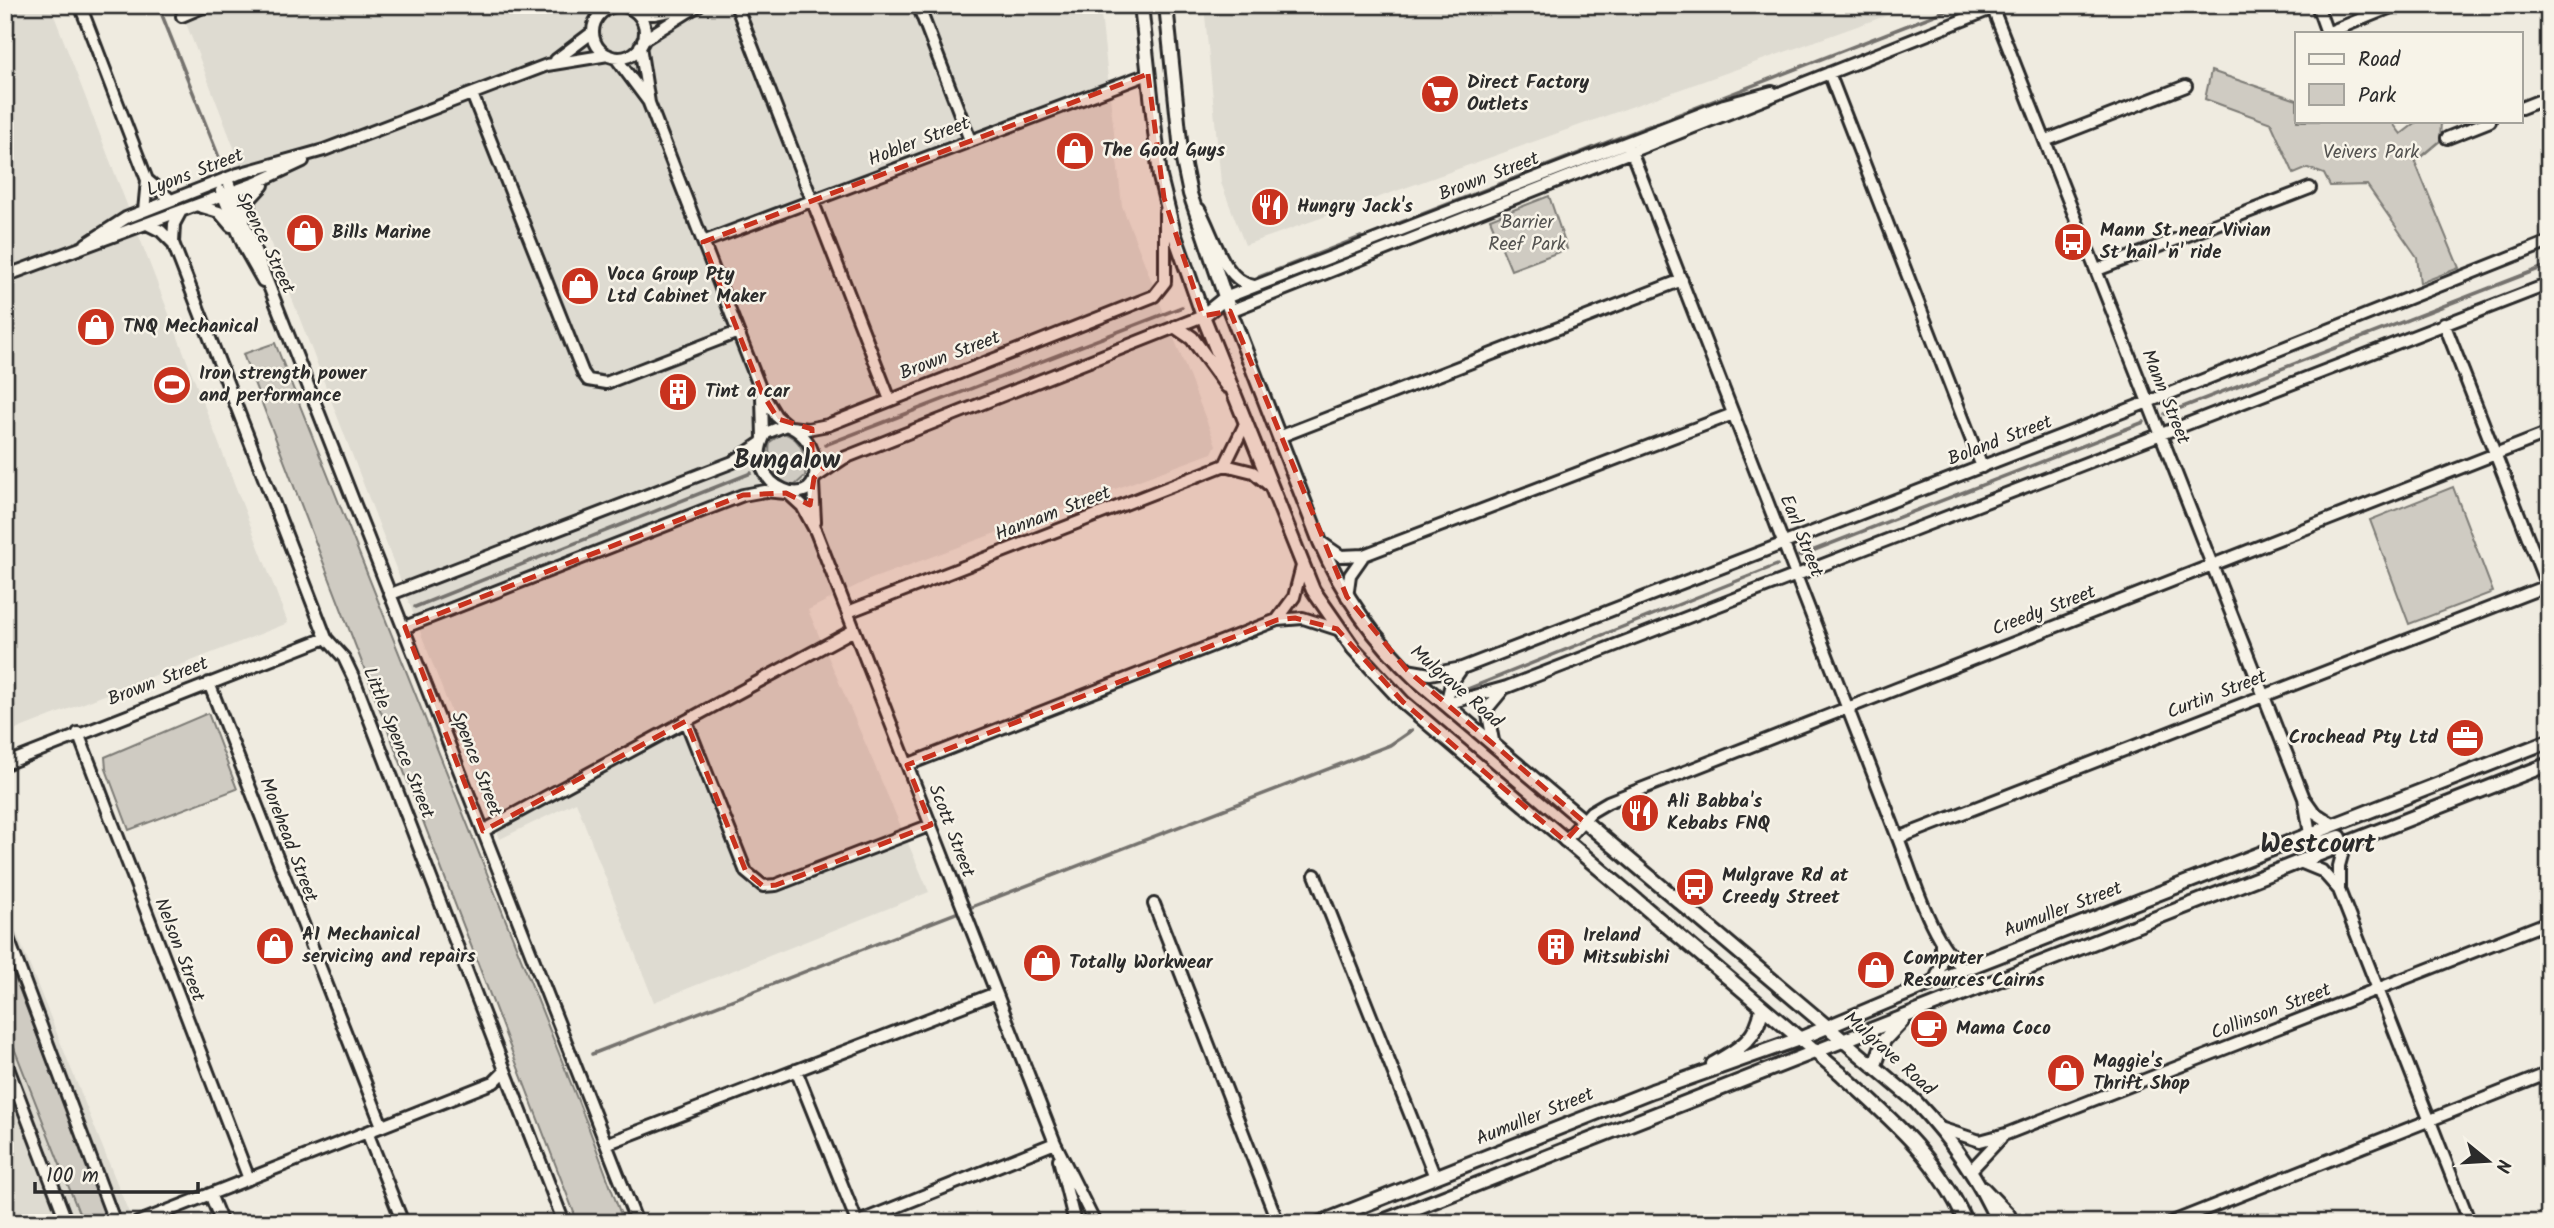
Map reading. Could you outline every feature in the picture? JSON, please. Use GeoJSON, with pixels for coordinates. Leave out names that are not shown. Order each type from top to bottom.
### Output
{"type":"FeatureCollection","features":[{"type":"Feature","properties":{"kind":"main road"},"geometry":{"type":"LineString","coordinates":[[1141,5],[1156,153],[1165,205],[1203,316],[1302,566],[1338,629],[1379,679],[1404,702],[1564,841],[1815,1051],[1924,1151],[1947,1185],[1966,1223]]}},
{"type":"Feature","properties":{"kind":"main road","name":"Mulgrave Road"},"geometry":{"type":"LineString","coordinates":[[1166,5],[1179,140],[1190,194],[1227,304],[1320,542],[1347,597],[1373,633],[1407,670],[1875,1065],[1940,1128],[1971,1170],[1998,1223]]}},
{"type":"Feature","properties":{"kind":"main road","name":"Brown Street"},"geometry":{"type":"LineString","coordinates":[[1203,316],[1227,304]]}},
{"type":"Feature","properties":{"kind":"main road"},"geometry":{"type":"LineString","coordinates":[[1176,327],[1194,341],[1238,401]]}},
{"type":"Feature","properties":{"kind":"main road","name":"Aumuller Street"},"geometry":{"type":"LineString","coordinates":[[1319,1223],[1692,1077],[1799,1040],[1965,969],[2549,741]]}},
{"type":"Feature","properties":{"kind":"main road"},"geometry":{"type":"LineString","coordinates":[[1378,1223],[1637,1119],[2549,764]]}},
{"type":"Feature","properties":{"kind":"main road"},"geometry":{"type":"LineString","coordinates":[[2310,834],[2325,843],[2364,829],[2391,826]]}},
{"type":"Feature","properties":{"kind":"main road"},"geometry":{"type":"LineString","coordinates":[[2016,949],[2021,958],[2029,960],[2066,946],[2096,942]]}},
{"type":"Feature","properties":{"kind":"main road"},"geometry":{"type":"LineString","coordinates":[[1692,1077],[1745,1045],[1760,1023],[1762,1007]]}},
{"type":"Feature","properties":{"kind":"main road"},"geometry":{"type":"LineString","coordinates":[[1875,1065],[1889,1033],[1915,1012]]}},
{"type":"Feature","properties":{"kind":"main road"},"geometry":{"type":"LineString","coordinates":[[1562,1127],[1597,1121],[1630,1109],[1637,1119]]}},
{"type":"Feature","properties":{"kind":"street"},"geometry":{"type":"LineString","coordinates":[[80,5],[147,180],[144,211]]}},
{"type":"Feature","properties":{"kind":"street"},"geometry":{"type":"LineString","coordinates":[[182,16],[208,5]]}},
{"type":"Feature","properties":{"kind":"street"},"geometry":{"type":"LineString","coordinates":[[600,5],[593,32],[597,46],[612,56],[649,103]]}},
{"type":"Feature","properties":{"kind":"street"},"geometry":{"type":"LineString","coordinates":[[596,19],[607,9],[622,6],[637,13],[654,14],[699,5]]}},
{"type":"Feature","properties":{"kind":"street"},"geometry":{"type":"LineString","coordinates":[[612,56],[630,55],[642,43],[699,5]]}},
{"type":"Feature","properties":{"kind":"street"},"geometry":{"type":"LineString","coordinates":[[736,5],[890,400]]}},
{"type":"Feature","properties":{"kind":"street"},"geometry":{"type":"LineString","coordinates":[[918,5],[970,141]]}},
{"type":"Feature","properties":{"kind":"street"},"geometry":{"type":"LineString","coordinates":[[2317,5],[2327,32]]}},
{"type":"Feature","properties":{"kind":"street"},"geometry":{"type":"LineString","coordinates":[[2329,32],[2396,5]]}},
{"type":"Feature","properties":{"kind":"street","name":"Brown Street"},"geometry":{"type":"LineString","coordinates":[[1227,304],[1630,148],[1734,102],[1795,87],[1997,7]]}},
{"type":"Feature","properties":{"kind":"street","name":"Mann Street"},"geometry":{"type":"LineString","coordinates":[[1997,7],[2211,565],[2304,797],[2310,834]]}},
{"type":"Feature","properties":{"kind":"street"},"geometry":{"type":"LineString","coordinates":[[637,13],[644,26],[642,43],[649,103],[762,393],[776,416],[802,435],[812,450],[825,459],[844,458]]}},
{"type":"Feature","properties":{"kind":"street","name":"Lyons Street"},"geometry":{"type":"LineString","coordinates":[[547,65],[593,32]]}},
{"type":"Feature","properties":{"kind":"street","name":"Lyons Street"},"geometry":{"type":"LineString","coordinates":[[86,244],[113,225],[144,211],[223,181],[324,150],[547,65],[612,56]]}},
{"type":"Feature","properties":{"kind":"street"},"geometry":{"type":"LineString","coordinates":[[1829,73],[1982,467]]}},
{"type":"Feature","properties":{"kind":"street","name":"Hobler Street"},"geometry":{"type":"LineString","coordinates":[[703,242],[1148,74]]}},
{"type":"Feature","properties":{"kind":"street"},"geometry":{"type":"LineString","coordinates":[[2047,140],[2186,86]]}},
{"type":"Feature","properties":{"kind":"street"},"geometry":{"type":"LineString","coordinates":[[472,94],[583,373],[596,383],[614,381],[738,332]]}},
{"type":"Feature","properties":{"kind":"street"},"geometry":{"type":"LineString","coordinates":[[2522,108],[2549,97]]}},
{"type":"Feature","properties":{"kind":"street"},"geometry":{"type":"LineString","coordinates":[[2447,138],[2487,122]]}},
{"type":"Feature","properties":{"kind":"street","name":"Brown Street"},"geometry":{"type":"LineString","coordinates":[[1227,304],[1254,286],[1630,148]]}},
{"type":"Feature","properties":{"kind":"street","name":"Earl Street"},"geometry":{"type":"LineString","coordinates":[[1630,148],[1798,574],[1898,838],[1941,942],[1965,969]]}},
{"type":"Feature","properties":{"kind":"street","name":"Lyons Street"},"geometry":{"type":"LineString","coordinates":[[5,276],[227,194],[324,150]]}},
{"type":"Feature","properties":{"kind":"street"},"geometry":{"type":"LineString","coordinates":[[244,223],[247,206],[254,192],[292,166]]}},
{"type":"Feature","properties":{"kind":"street"},"geometry":{"type":"LineString","coordinates":[[147,180],[171,201]]}},
{"type":"Feature","properties":{"kind":"street","name":"Spence Street"},"geometry":{"type":"LineString","coordinates":[[223,181],[245,249],[283,317]]}},
{"type":"Feature","properties":{"kind":"street"},"geometry":{"type":"LineString","coordinates":[[2097,270],[2310,188]]}},
{"type":"Feature","properties":{"kind":"street","name":"Spence Street"},"geometry":{"type":"LineString","coordinates":[[227,194],[244,223],[283,317],[637,1223]]}},
{"type":"Feature","properties":{"kind":"street"},"geometry":{"type":"LineString","coordinates":[[1190,194],[1232,273],[1246,284],[1254,286]]}},
{"type":"Feature","properties":{"kind":"street"},"geometry":{"type":"LineString","coordinates":[[196,205],[219,212],[245,249]]}},
{"type":"Feature","properties":{"kind":"street","name":"Brown Street"},"geometry":{"type":"LineString","coordinates":[[790,426],[807,429],[828,425],[1158,292],[1165,280],[1165,205]]}},
{"type":"Feature","properties":{"kind":"street"},"geometry":{"type":"LineString","coordinates":[[173,243],[174,224],[181,211]]}},
{"type":"Feature","properties":{"kind":"street"},"geometry":{"type":"LineString","coordinates":[[147,225],[161,231],[173,243]]}},
{"type":"Feature","properties":{"kind":"street","name":"Boland Street"},"geometry":{"type":"LineString","coordinates":[[1407,670],[1436,674],[1462,668],[2148,402],[2549,242]]}},
{"type":"Feature","properties":{"kind":"street","name":"Little Spence Street"},"geometry":{"type":"LineString","coordinates":[[173,243],[326,638],[344,658],[354,679],[501,1052],[504,1072],[564,1223]]}},
{"type":"Feature","properties":{"kind":"street"},"geometry":{"type":"LineString","coordinates":[[1279,437],[1682,280]]}},
{"type":"Feature","properties":{"kind":"street"},"geometry":{"type":"LineString","coordinates":[[1462,668],[1451,684],[1446,704],[1507,687],[1998,498],[2160,432],[2549,284]]}},
{"type":"Feature","properties":{"kind":"street","name":"Brown Street"},"geometry":{"type":"LineString","coordinates":[[814,479],[844,458],[1203,316]]}},
{"type":"Feature","properties":{"kind":"street"},"geometry":{"type":"LineString","coordinates":[[2444,323],[2548,585]]}},
{"type":"Feature","properties":{"kind":"street"},"geometry":{"type":"LineString","coordinates":[[743,495],[761,483],[764,470],[762,393]]}},
{"type":"Feature","properties":{"kind":"street"},"geometry":{"type":"LineString","coordinates":[[1320,542],[1341,556],[1364,555],[1733,414]]}},
{"type":"Feature","properties":{"kind":"street"},"geometry":{"type":"LineString","coordinates":[[1246,422],[1225,465],[1253,472],[1271,487]]}},
{"type":"Feature","properties":{"kind":"street"},"geometry":{"type":"LineString","coordinates":[[405,627],[743,495],[768,491],[803,492],[814,479],[812,450],[816,434],[828,425]]}},
{"type":"Feature","properties":{"kind":"street"},"geometry":{"type":"LineString","coordinates":[[391,594],[733,462],[763,440],[774,427],[790,426]]}},
{"type":"Feature","properties":{"kind":"street","name":"Creedy Street"},"geometry":{"type":"LineString","coordinates":[[1564,841],[1583,821],[1608,802],[1848,705],[2549,433]]}},
{"type":"Feature","properties":{"kind":"street"},"geometry":{"type":"LineString","coordinates":[[733,462],[753,460],[774,484],[787,493]]}},
{"type":"Feature","properties":{"kind":"street","name":"Hannam Street"},"geometry":{"type":"LineString","coordinates":[[848,612],[1225,465]]}},
{"type":"Feature","properties":{"kind":"street","name":"Scott Street"},"geometry":{"type":"LineString","coordinates":[[814,479],[816,532]]}},
{"type":"Feature","properties":{"kind":"street","name":"Scott Street"},"geometry":{"type":"LineString","coordinates":[[787,493],[800,503],[816,532],[1055,1143],[1095,1223]]}},
{"type":"Feature","properties":{"kind":"street"},"geometry":{"type":"LineString","coordinates":[[1347,597],[1350,575],[1364,555]]}},
{"type":"Feature","properties":{"kind":"street"},"geometry":{"type":"LineString","coordinates":[[1277,620],[1294,597],[1302,566]]}},
{"type":"Feature","properties":{"kind":"street","name":"Curtin Street"},"geometry":{"type":"LineString","coordinates":[[1898,838],[2548,585]]}},
{"type":"Feature","properties":{"kind":"street"},"geometry":{"type":"LineString","coordinates":[[907,765],[1277,620],[1303,618],[1338,629]]}},
{"type":"Feature","properties":{"kind":"street"},"geometry":{"type":"LineString","coordinates":[[483,831],[855,630]]}},
{"type":"Feature","properties":{"kind":"street","name":"Brown Street"},"geometry":{"type":"LineString","coordinates":[[5,764],[78,733],[326,638]]}},
{"type":"Feature","properties":{"kind":"street","name":"Morehead Street"},"geometry":{"type":"LineString","coordinates":[[209,683],[382,1126]]}},
{"type":"Feature","properties":{"kind":"street"},"geometry":{"type":"LineString","coordinates":[[1494,746],[1488,709],[1492,700],[1507,687]]}},
{"type":"Feature","properties":{"kind":"street"},"geometry":{"type":"LineString","coordinates":[[686,721],[747,872],[763,886],[776,885],[931,825]]}},
{"type":"Feature","properties":{"kind":"street","name":"Nelson Street"},"geometry":{"type":"LineString","coordinates":[[78,733],[248,1179]]}},
{"type":"Feature","properties":{"kind":"street","name":"Mann Street"},"geometry":{"type":"LineString","coordinates":[[2304,797],[2314,812],[2334,825]]}},
{"type":"Feature","properties":{"kind":"street"},"geometry":{"type":"LineString","coordinates":[[2339,890],[2339,866],[2345,844]]}},
{"type":"Feature","properties":{"kind":"street"},"geometry":{"type":"LineString","coordinates":[[2300,862],[2322,871],[2339,890],[2470,1223]]}},
{"type":"Feature","properties":{"kind":"street"},"geometry":{"type":"LineString","coordinates":[[1315,875],[1435,1177]]}},
{"type":"Feature","properties":{"kind":"street"},"geometry":{"type":"LineString","coordinates":[[1154,904],[1278,1223]]}},
{"type":"Feature","properties":{"kind":"street","name":"Collinson Street"},"geometry":{"type":"LineString","coordinates":[[2006,1134],[2549,922]]}},
{"type":"Feature","properties":{"kind":"street"},"geometry":{"type":"LineString","coordinates":[[5,930],[116,1223]]}},
{"type":"Feature","properties":{"kind":"street","name":"Earl Street"},"geometry":{"type":"LineString","coordinates":[[1934,982],[1941,966],[1941,942]]}},
{"type":"Feature","properties":{"kind":"street"},"geometry":{"type":"LineString","coordinates":[[606,1144],[996,993]]}},
{"type":"Feature","properties":{"kind":"street"},"geometry":{"type":"LineString","coordinates":[[5,1060],[67,1223]]}},
{"type":"Feature","properties":{"kind":"street"},"geometry":{"type":"LineString","coordinates":[[796,1070],[856,1223],[1055,1143]]}},
{"type":"Feature","properties":{"kind":"street"},"geometry":{"type":"LineString","coordinates":[[136,1223],[496,1081],[504,1072]]}},
{"type":"Feature","properties":{"kind":"street"},"geometry":{"type":"LineString","coordinates":[[2170,1223],[2549,1073]]}},
{"type":"Feature","properties":{"kind":"street"},"geometry":{"type":"LineString","coordinates":[[1940,1128],[1979,1141],[2006,1134]]}},
{"type":"Feature","properties":{"kind":"street"},"geometry":{"type":"LineString","coordinates":[[367,1132],[403,1223]]}},
{"type":"Feature","properties":{"kind":"street"},"geometry":{"type":"LineString","coordinates":[[1971,1170],[1980,1156],[2006,1134]]}},
{"type":"Feature","properties":{"kind":"street","name":"Scott Street"},"geometry":{"type":"LineString","coordinates":[[1055,1143],[1075,1223]]}},
{"type":"Feature","properties":{"kind":"street"},"geometry":{"type":"LineString","coordinates":[[1979,1184],[2009,1214],[2012,1223]]}},
{"type":"Feature","properties":{"kind":"street"},"geometry":{"type":"LineString","coordinates":[[211,1194],[222,1223]]}},
{"type":"Feature","properties":{"kind":"highlighted area"},"geometry":{"type":"Polygon","coordinates":[[[1148,74],[1164,198],[1203,316],[1230,311],[1347,597],[1407,670],[1583,821],[1565,841],[1403,702],[1337,629],[1295,618],[1277,620],[907,765],[931,825],[776,885],[763,886],[746,872],[686,721],[483,831],[405,627],[743,495],[786,493],[810,505],[814,478],[827,464],[812,452],[812,429],[778,419],[762,393],[703,242],[1148,74]]]}},
{"type":"Feature","properties":{"kind":"shaded area"},"geometry":{"type":"Polygon","coordinates":[[[5,5],[50,5],[288,623],[5,734],[5,5]]]}},
{"type":"Feature","properties":{"kind":"shaded area"},"geometry":{"type":"Polygon","coordinates":[[[179,5],[1100,5],[1122,206],[1216,445],[1212,453],[866,581],[808,610],[929,892],[654,1002],[576,802],[500,839],[179,5]]]}},
{"type":"Feature","properties":{"kind":"shaded area","name":"Direct Factory Outlets"},"geometry":{"type":"Polygon","coordinates":[[[1204,5],[1916,5],[1245,245],[1221,183],[1204,5]]]}},
{"type":"Feature","properties":{"kind":"shaded area"},"geometry":{"type":"Polygon","coordinates":[[[5,904],[133,1223],[5,1223],[5,904]]]}},
{"type":"Feature","properties":{"kind":"green space","name":"Veivers Park"},"geometry":{"type":"Polygon","coordinates":[[[2211,71],[2295,99],[2295,122],[2392,122],[2401,134],[2417,122],[2441,122],[2440,141],[2415,162],[2459,268],[2420,283],[2417,257],[2367,185],[2330,186],[2324,174],[2308,168],[2294,174],[2271,123],[2205,99],[2211,71]]]}},
{"type":"Feature","properties":{"kind":"green space","name":"Barrier Reef Park"},"geometry":{"type":"Polygon","coordinates":[[[1549,196],[1567,249],[1511,270],[1490,219],[1549,196]]]}},
{"type":"Feature","properties":{"kind":"green space"},"geometry":{"type":"Polygon","coordinates":[[[275,343],[588,1126],[624,1223],[578,1223],[243,354],[275,343]]]}},
{"type":"Feature","properties":{"kind":"green space"},"geometry":{"type":"Polygon","coordinates":[[[783,433],[799,444],[806,462],[805,476],[794,486],[777,476],[771,463],[770,442],[783,433]]]}},
{"type":"Feature","properties":{"kind":"green space"},"geometry":{"type":"Polygon","coordinates":[[[2453,487],[2493,592],[2409,624],[2370,520],[2453,487]]]}},
{"type":"Feature","properties":{"kind":"green space"},"geometry":{"type":"Polygon","coordinates":[[[208,713],[237,789],[129,830],[106,769],[105,757],[208,713]]]}},
{"type":"Feature","properties":{"kind":"green space"},"geometry":{"type":"Polygon","coordinates":[[[5,952],[106,1213],[103,1223],[83,1223],[5,1025],[5,952]]]}},
{"type":"Feature","properties":{"kind":"waterway"},"geometry":{"type":"LineString","coordinates":[[158,5],[220,160]]}},
{"type":"Feature","properties":{"kind":"waterway"},"geometry":{"type":"LineString","coordinates":[[1397,224],[1960,5]]}},
{"type":"Feature","properties":{"kind":"waterway"},"geometry":{"type":"LineString","coordinates":[[1259,277],[1361,237]]}},
{"type":"Feature","properties":{"kind":"waterway"},"geometry":{"type":"LineString","coordinates":[[2165,414],[2549,265]]}},
{"type":"Feature","properties":{"kind":"waterway"},"geometry":{"type":"LineString","coordinates":[[825,445],[1182,307]]}},
{"type":"Feature","properties":{"kind":"waterway"},"geometry":{"type":"LineString","coordinates":[[1799,556],[2144,422]]}},
{"type":"Feature","properties":{"kind":"waterway"},"geometry":{"type":"LineString","coordinates":[[415,607],[751,473]]}},
{"type":"Feature","properties":{"kind":"waterway"},"geometry":{"type":"LineString","coordinates":[[1465,690],[1777,565]]}},
{"type":"Feature","properties":{"kind":"waterway"},"geometry":{"type":"LineString","coordinates":[[592,1054],[1390,745],[1412,730]]}},
{"type":"Feature","properties":{"kind":"place","name":"Direct Factory Outlets"},"geometry":{"type":"Point","coordinates":[1440,94]}},
{"type":"Feature","properties":{"kind":"place","name":"The Good Guys"},"geometry":{"type":"Point","coordinates":[1075,151]}},
{"type":"Feature","properties":{"kind":"place","name":"Hungry Jack's"},"geometry":{"type":"Point","coordinates":[1270,207]}},
{"type":"Feature","properties":{"kind":"place","name":"Bills Marine"},"geometry":{"type":"Point","coordinates":[305,233]}},
{"type":"Feature","properties":{"kind":"place","name":"Mann St near Vivian St hail 'n' ride"},"geometry":{"type":"Point","coordinates":[2073,242]}},
{"type":"Feature","properties":{"kind":"place","name":"Voca Group Pty Ltd Cabinet Maker"},"geometry":{"type":"Point","coordinates":[580,286]}},
{"type":"Feature","properties":{"kind":"place","name":"TNQ Mechanical"},"geometry":{"type":"Point","coordinates":[96,327]}},
{"type":"Feature","properties":{"kind":"place","name":"Iron strength power and performance"},"geometry":{"type":"Point","coordinates":[172,385]}},
{"type":"Feature","properties":{"kind":"place","name":"Tint a car"},"geometry":{"type":"Point","coordinates":[678,392]}},
{"type":"Feature","properties":{"kind":"place","name":"Crochead Pty Ltd"},"geometry":{"type":"Point","coordinates":[2465,738]}},
{"type":"Feature","properties":{"kind":"place","name":"Ali Babba's Kebabs FNQ"},"geometry":{"type":"Point","coordinates":[1640,813]}},
{"type":"Feature","properties":{"kind":"place","name":"Mulgrave Rd at Creedy Street"},"geometry":{"type":"Point","coordinates":[1695,887]}},
{"type":"Feature","properties":{"kind":"place","name":"A1 Mechanical servicing and repairs"},"geometry":{"type":"Point","coordinates":[275,946]}},
{"type":"Feature","properties":{"kind":"place","name":"Ireland Mitsubishi"},"geometry":{"type":"Point","coordinates":[1556,947]}},
{"type":"Feature","properties":{"kind":"place","name":"Totally Workwear"},"geometry":{"type":"Point","coordinates":[1042,963]}},
{"type":"Feature","properties":{"kind":"place","name":"Computer Resources Cairns"},"geometry":{"type":"Point","coordinates":[1876,970]}},
{"type":"Feature","properties":{"kind":"place","name":"Mama Coco"},"geometry":{"type":"Point","coordinates":[1929,1029]}},
{"type":"Feature","properties":{"kind":"place","name":"Maggie's Thrift Shop"},"geometry":{"type":"Point","coordinates":[2066,1073]}},
{"type":"Feature","properties":{"kind":"district","name":"Bungalow"},"geometry":{"type":"Point","coordinates":[787,461]}},
{"type":"Feature","properties":{"kind":"district","name":"Westcourt"},"geometry":{"type":"Point","coordinates":[2318,845]}}]}
